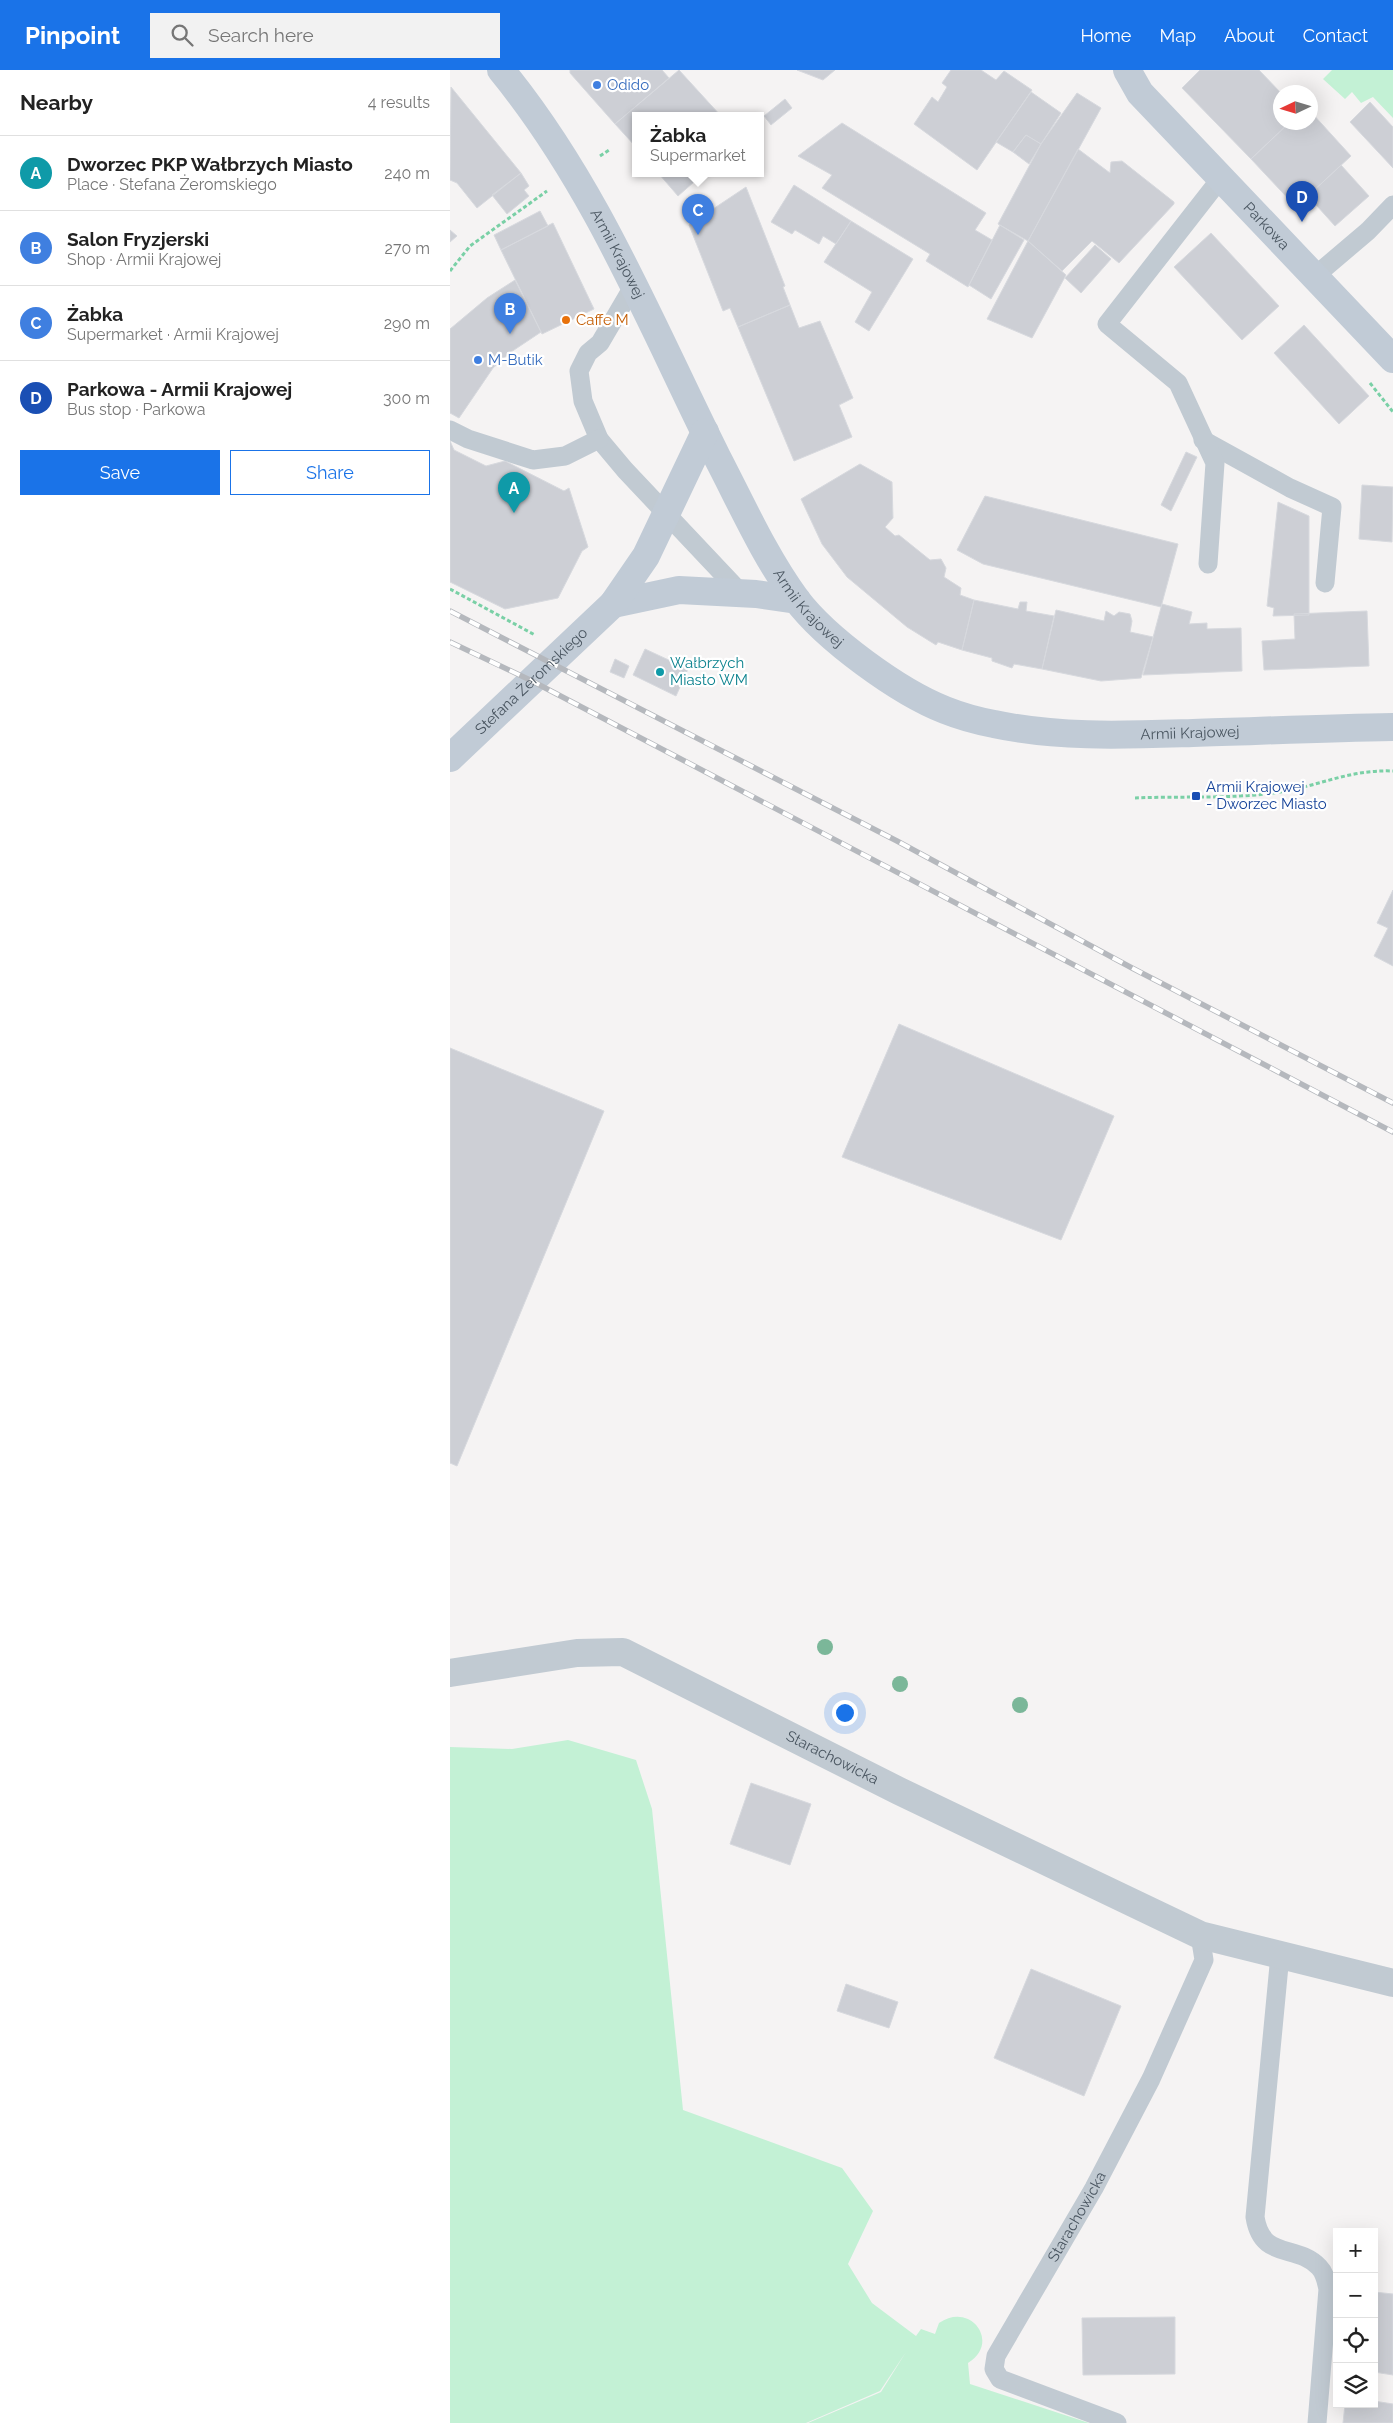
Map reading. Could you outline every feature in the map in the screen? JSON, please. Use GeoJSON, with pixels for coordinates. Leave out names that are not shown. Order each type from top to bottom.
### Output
{"type":"FeatureCollection","features":[{"type":"Feature","properties":{"kind":"main road","name":"Armii Krajowej"},"geometry":{"type":"LineString","coordinates":[[501,70],[530,105],[574,172],[634,285],[761,542],[797,600],[834,640],[904,688],[945,710],[991,724],[1048,733],[1105,736],[1388,721]]}},
{"type":"Feature","properties":{"kind":"main road","name":"Parkowa"},"geometry":{"type":"LineString","coordinates":[[1134,81],[1315,276],[1344,310],[1393,359]]}},
{"type":"Feature","properties":{"kind":"main road","name":"Stefana Żeromskiego"},"geometry":{"type":"LineString","coordinates":[[450,758],[613,604],[646,556],[705,432]]}},
{"type":"Feature","properties":{"kind":"main road"},"geometry":{"type":"LineString","coordinates":[[613,604],[678,590],[740,593],[797,600]]}},
{"type":"Feature","properties":{"kind":"street","name":"Parkowa"},"geometry":{"type":"LineString","coordinates":[[1111,70],[1134,81]]}},
{"type":"Feature","properties":{"kind":"street","name":"Starachowicka"},"geometry":{"type":"LineString","coordinates":[[450,1674],[577,1653],[623,1652],[899,1791],[1200,1934],[1393,1983]]}},
{"type":"Feature","properties":{"kind":"lane"},"geometry":{"type":"LineString","coordinates":[[1208,564],[1216,463],[1203,440],[1178,383],[1107,324],[1222,178]]}},
{"type":"Feature","properties":{"kind":"lane"},"geometry":{"type":"LineString","coordinates":[[1315,276],[1368,230],[1393,205]]}},
{"type":"Feature","properties":{"kind":"lane"},"geometry":{"type":"LineString","coordinates":[[634,285],[600,344],[588,353],[579,370],[583,401],[599,439],[625,470],[740,593]]}},
{"type":"Feature","properties":{"kind":"lane"},"geometry":{"type":"LineString","coordinates":[[450,430],[468,439],[533,460],[565,456],[599,439]]}},
{"type":"Feature","properties":{"kind":"lane"},"geometry":{"type":"LineString","coordinates":[[1203,440],[1290,488],[1332,507],[1325,583]]}},
{"type":"Feature","properties":{"kind":"lane","name":"Starachowicka"},"geometry":{"type":"LineString","coordinates":[[1117,2423],[1000,2379],[994,2369],[996,2356],[1094,2188],[1151,2080],[1204,1960],[1200,1934]]}},
{"type":"Feature","properties":{"kind":"lane"},"geometry":{"type":"LineString","coordinates":[[1280,1954],[1255,2217],[1257,2231],[1264,2241],[1318,2267],[1325,2277],[1328,2289],[1317,2423]]}},
{"type":"Feature","properties":{"kind":"path"},"geometry":{"type":"LineString","coordinates":[[450,271],[470,246],[574,172],[609,150]]}},
{"type":"Feature","properties":{"kind":"path"},"geometry":{"type":"LineString","coordinates":[[1367,380],[1393,412]]}},
{"type":"Feature","properties":{"kind":"path"},"geometry":{"type":"LineString","coordinates":[[450,589],[535,636]]}},
{"type":"Feature","properties":{"kind":"path"},"geometry":{"type":"LineString","coordinates":[[1135,798],[1274,793],[1374,770],[1393,771]]}},
{"type":"Feature","properties":{"kind":"green space"},"geometry":{"type":"Polygon","coordinates":[[[1332,70],[1393,70],[1393,118],[1373,97],[1361,103],[1352,92],[1345,99],[1323,79],[1332,70]]]}},
{"type":"Feature","properties":{"kind":"green space"},"geometry":{"type":"Polygon","coordinates":[[[568,1740],[636,1760],[652,1809],[683,2110],[842,2168],[873,2211],[848,2264],[872,2303],[916,2336],[921,2329],[935,2334],[939,2323],[951,2318],[962,2317],[971,2321],[978,2327],[982,2336],[982,2345],[978,2355],[968,2363],[970,2384],[1089,2423],[808,2423],[881,2392],[906,2352],[880,2391],[806,2423],[450,2423],[450,1747],[512,1749],[568,1740]]]}},
{"type":"Feature","properties":{"kind":"building"},"geometry":{"type":"Polygon","coordinates":[[[570,70],[662,70],[669,78],[615,124],[570,73],[570,70]]]}},
{"type":"Feature","properties":{"kind":"building"},"geometry":{"type":"Polygon","coordinates":[[[679,70],[717,112],[632,112],[632,143],[615,124],[679,70]]]}},
{"type":"Feature","properties":{"kind":"building"},"geometry":{"type":"Polygon","coordinates":[[[797,70],[835,70],[823,80],[797,70]]]}},
{"type":"Feature","properties":{"kind":"building"},"geometry":{"type":"Polygon","coordinates":[[[951,70],[981,70],[996,80],[1004,71],[1032,90],[977,170],[914,124],[932,97],[938,102],[947,87],[942,83],[951,70]]]}},
{"type":"Feature","properties":{"kind":"building"},"geometry":{"type":"Polygon","coordinates":[[[1200,70],[1259,70],[1273,85],[1273,130],[1282,130],[1251,159],[1182,88],[1200,70]]]}},
{"type":"Feature","properties":{"kind":"building"},"geometry":{"type":"Polygon","coordinates":[[[451,87],[521,173],[477,208],[457,183],[450,180],[451,87]]]}},
{"type":"Feature","properties":{"kind":"building"},"geometry":{"type":"Polygon","coordinates":[[[1031,92],[1061,113],[1041,144],[1026,135],[1013,152],[996,142],[1031,92]]]}},
{"type":"Feature","properties":{"kind":"building"},"geometry":{"type":"Polygon","coordinates":[[[1077,93],[1101,108],[1028,241],[998,224],[1041,144],[1077,93]]]}},
{"type":"Feature","properties":{"kind":"building"},"geometry":{"type":"Polygon","coordinates":[[[785,99],[792,108],[771,125],[764,116],[785,99]]]}},
{"type":"Feature","properties":{"kind":"building"},"geometry":{"type":"Polygon","coordinates":[[[1370,102],[1393,127],[1393,168],[1350,122],[1370,102]]]}},
{"type":"Feature","properties":{"kind":"building"},"geometry":{"type":"Polygon","coordinates":[[[1318,120],[1351,156],[1296,207],[1251,159],[1282,130],[1318,130],[1318,120]]]}},
{"type":"Feature","properties":{"kind":"building"},"geometry":{"type":"Polygon","coordinates":[[[842,123],[986,213],[975,230],[992,240],[968,287],[926,261],[930,254],[822,188],[832,175],[798,156],[842,123]]]}},
{"type":"Feature","properties":{"kind":"building"},"geometry":{"type":"Polygon","coordinates":[[[1026,135],[1041,144],[1029,164],[1013,152],[1026,135]]]}},
{"type":"Feature","properties":{"kind":"building"},"geometry":{"type":"Polygon","coordinates":[[[1078,149],[1110,173],[1111,162],[1122,161],[1174,202],[1174,204],[1119,263],[1092,241],[1062,271],[1028,241],[1078,149]]]}},
{"type":"Feature","properties":{"kind":"building"},"geometry":{"type":"Polygon","coordinates":[[[1341,165],[1369,196],[1335,226],[1308,196],[1341,165]]]}},
{"type":"Feature","properties":{"kind":"building"},"geometry":{"type":"Polygon","coordinates":[[[521,173],[529,186],[524,190],[529,196],[507,214],[492,195],[521,173]]]}},
{"type":"Feature","properties":{"kind":"building"},"geometry":{"type":"Polygon","coordinates":[[[662,177],[700,177],[678,196],[662,177]]]}},
{"type":"Feature","properties":{"kind":"building"},"geometry":{"type":"Polygon","coordinates":[[[794,185],[851,221],[836,244],[823,236],[819,244],[795,230],[792,234],[771,222],[794,185]]]}},
{"type":"Feature","properties":{"kind":"building"},"geometry":{"type":"Polygon","coordinates":[[[746,187],[785,286],[783,287],[790,305],[738,327],[730,308],[723,311],[689,225],[746,187]]]}},
{"type":"Feature","properties":{"kind":"building"},"geometry":{"type":"Polygon","coordinates":[[[540,211],[548,226],[501,250],[494,235],[540,211]]]}},
{"type":"Feature","properties":{"kind":"building"},"geometry":{"type":"Polygon","coordinates":[[[851,221],[913,259],[869,331],[855,322],[872,292],[824,262],[851,221]]]}},
{"type":"Feature","properties":{"kind":"building"},"geometry":{"type":"Polygon","coordinates":[[[553,223],[594,309],[542,334],[501,250],[553,223]]]}},
{"type":"Feature","properties":{"kind":"building"},"geometry":{"type":"Polygon","coordinates":[[[1000,225],[1024,240],[991,299],[969,285],[1000,225]]]}},
{"type":"Feature","properties":{"kind":"building"},"geometry":{"type":"Polygon","coordinates":[[[450,230],[457,236],[450,242],[450,230]]]}},
{"type":"Feature","properties":{"kind":"building"},"geometry":{"type":"Polygon","coordinates":[[[1211,233],[1279,306],[1242,340],[1174,267],[1211,233]]]}},
{"type":"Feature","properties":{"kind":"building"},"geometry":{"type":"Polygon","coordinates":[[[1028,241],[1066,275],[1032,338],[987,319],[1028,241]]]}},
{"type":"Feature","properties":{"kind":"building"},"geometry":{"type":"Polygon","coordinates":[[[1095,245],[1111,259],[1081,293],[1065,278],[1095,245]]]}},
{"type":"Feature","properties":{"kind":"building"},"geometry":{"type":"Polygon","coordinates":[[[515,280],[541,332],[511,352],[493,368],[459,418],[450,413],[450,329],[487,298],[515,280]]]}},
{"type":"Feature","properties":{"kind":"building"},"geometry":{"type":"Polygon","coordinates":[[[790,305],[799,328],[820,321],[853,398],[839,405],[852,437],[794,461],[738,327],[790,305]]]}},
{"type":"Feature","properties":{"kind":"building"},"geometry":{"type":"Polygon","coordinates":[[[1304,325],[1369,396],[1339,424],[1274,353],[1304,325]]]}},
{"type":"Feature","properties":{"kind":"building"},"geometry":{"type":"Polygon","coordinates":[[[450,441],[454,450],[486,466],[505,461],[564,491],[569,488],[588,547],[582,551],[558,598],[505,609],[450,582],[450,441]]]}},
{"type":"Feature","properties":{"kind":"building"},"geometry":{"type":"Polygon","coordinates":[[[1186,452],[1197,457],[1171,511],[1161,505],[1186,452]]]}},
{"type":"Feature","properties":{"kind":"building"},"geometry":{"type":"Polygon","coordinates":[[[860,464],[892,482],[893,518],[885,527],[895,536],[899,535],[930,560],[941,559],[946,568],[944,577],[961,588],[960,595],[974,600],[962,650],[938,642],[936,645],[907,627],[847,577],[822,544],[801,499],[860,464]]]}},
{"type":"Feature","properties":{"kind":"building"},"geometry":{"type":"Polygon","coordinates":[[[1362,485],[1393,487],[1392,542],[1359,539],[1362,485]]]}},
{"type":"Feature","properties":{"kind":"building"},"geometry":{"type":"Polygon","coordinates":[[[985,496],[1178,544],[1161,607],[983,564],[957,550],[985,496]]]}},
{"type":"Feature","properties":{"kind":"building"},"geometry":{"type":"Polygon","coordinates":[[[1278,502],[1309,516],[1309,615],[1273,616],[1274,608],[1267,606],[1278,502]]]}},
{"type":"Feature","properties":{"kind":"building"},"geometry":{"type":"Polygon","coordinates":[[[974,600],[1018,609],[1020,602],[1027,602],[1026,611],[1054,616],[1042,669],[1014,664],[1012,668],[992,661],[992,658],[962,650],[974,600]]]}},
{"type":"Feature","properties":{"kind":"building"},"geometry":{"type":"Polygon","coordinates":[[[1162,604],[1192,612],[1189,624],[1207,623],[1207,629],[1241,628],[1242,671],[1143,675],[1162,604]]]}},
{"type":"Feature","properties":{"kind":"building"},"geometry":{"type":"Polygon","coordinates":[[[1056,610],[1104,621],[1106,611],[1114,616],[1119,612],[1130,614],[1132,621],[1130,632],[1153,637],[1141,678],[1101,681],[1042,669],[1056,610]]]}},
{"type":"Feature","properties":{"kind":"building"},"geometry":{"type":"Polygon","coordinates":[[[1367,611],[1369,666],[1264,670],[1262,641],[1295,639],[1294,614],[1367,611]]]}},
{"type":"Feature","properties":{"kind":"building","name":"Wałbrzych Miasto WM"},"geometry":{"type":"Polygon","coordinates":[[[645,649],[688,669],[676,696],[633,675],[645,649]]]}},
{"type":"Feature","properties":{"kind":"building"},"geometry":{"type":"Polygon","coordinates":[[[615,659],[629,666],[624,678],[610,672],[615,659]]]}},
{"type":"Feature","properties":{"kind":"building"},"geometry":{"type":"Polygon","coordinates":[[[1393,890],[1393,966],[1374,956],[1388,928],[1377,923],[1393,890]]]}},
{"type":"Feature","properties":{"kind":"building"},"geometry":{"type":"Polygon","coordinates":[[[899,1024],[1114,1116],[1061,1240],[842,1157],[899,1024]]]}},
{"type":"Feature","properties":{"kind":"building"},"geometry":{"type":"Polygon","coordinates":[[[450,1048],[604,1111],[457,1466],[450,1463],[450,1048]]]}},
{"type":"Feature","properties":{"kind":"building"},"geometry":{"type":"Polygon","coordinates":[[[751,1783],[811,1804],[790,1865],[730,1844],[751,1783]]]}},
{"type":"Feature","properties":{"kind":"building"},"geometry":{"type":"Polygon","coordinates":[[[1031,1969],[1121,2006],[1084,2096],[994,2058],[1031,1969]]]}},
{"type":"Feature","properties":{"kind":"building"},"geometry":{"type":"Polygon","coordinates":[[[846,1984],[898,2002],[889,2028],[837,2011],[846,1984]]]}},
{"type":"Feature","properties":{"kind":"building"},"geometry":{"type":"Polygon","coordinates":[[[1378,2292],[1393,2294],[1393,2375],[1378,2373],[1378,2292]]]}},
{"type":"Feature","properties":{"kind":"building"},"geometry":{"type":"Polygon","coordinates":[[[1175,2317],[1175,2374],[1083,2375],[1082,2318],[1175,2317]]]}},
{"type":"Feature","properties":{"kind":"building"},"geometry":{"type":"Polygon","coordinates":[[[1378,2402],[1393,2404],[1393,2423],[1343,2423],[1345,2408],[1378,2408],[1378,2402]]]}},
{"type":"Feature","properties":{"kind":"railway"},"geometry":{"type":"LineString","coordinates":[[450,611],[897,841],[1132,968],[1393,1103]]}},
{"type":"Feature","properties":{"kind":"railway"},"geometry":{"type":"LineString","coordinates":[[450,642],[530,680],[1393,1132]]}},
{"type":"Feature","properties":{"kind":"place","name":"Odido"},"geometry":{"type":"Point","coordinates":[597,85]}},
{"type":"Feature","properties":{"kind":"place","name":"Parkowa - Armii Krajowej"},"geometry":{"type":"Point","coordinates":[1302,222]}},
{"type":"Feature","properties":{"kind":"place","name":"Żabka"},"geometry":{"type":"Point","coordinates":[698,235]}},
{"type":"Feature","properties":{"kind":"place","name":"Caffe M"},"geometry":{"type":"Point","coordinates":[566,320]}},
{"type":"Feature","properties":{"kind":"place","name":"Salon Fryzjerski"},"geometry":{"type":"Point","coordinates":[510,334]}},
{"type":"Feature","properties":{"kind":"place","name":"M-Butik"},"geometry":{"type":"Point","coordinates":[478,360]}},
{"type":"Feature","properties":{"kind":"place","name":"Dworzec PKP Wałbrzych Miasto"},"geometry":{"type":"Point","coordinates":[514,513]}},
{"type":"Feature","properties":{"kind":"place","name":"Wałbrzych Miasto WM"},"geometry":{"type":"Point","coordinates":[660,672]}},
{"type":"Feature","properties":{"kind":"place","name":"Armii Krajowej - Dworzec Miasto"},"geometry":{"type":"Point","coordinates":[1196,796]}}]}
